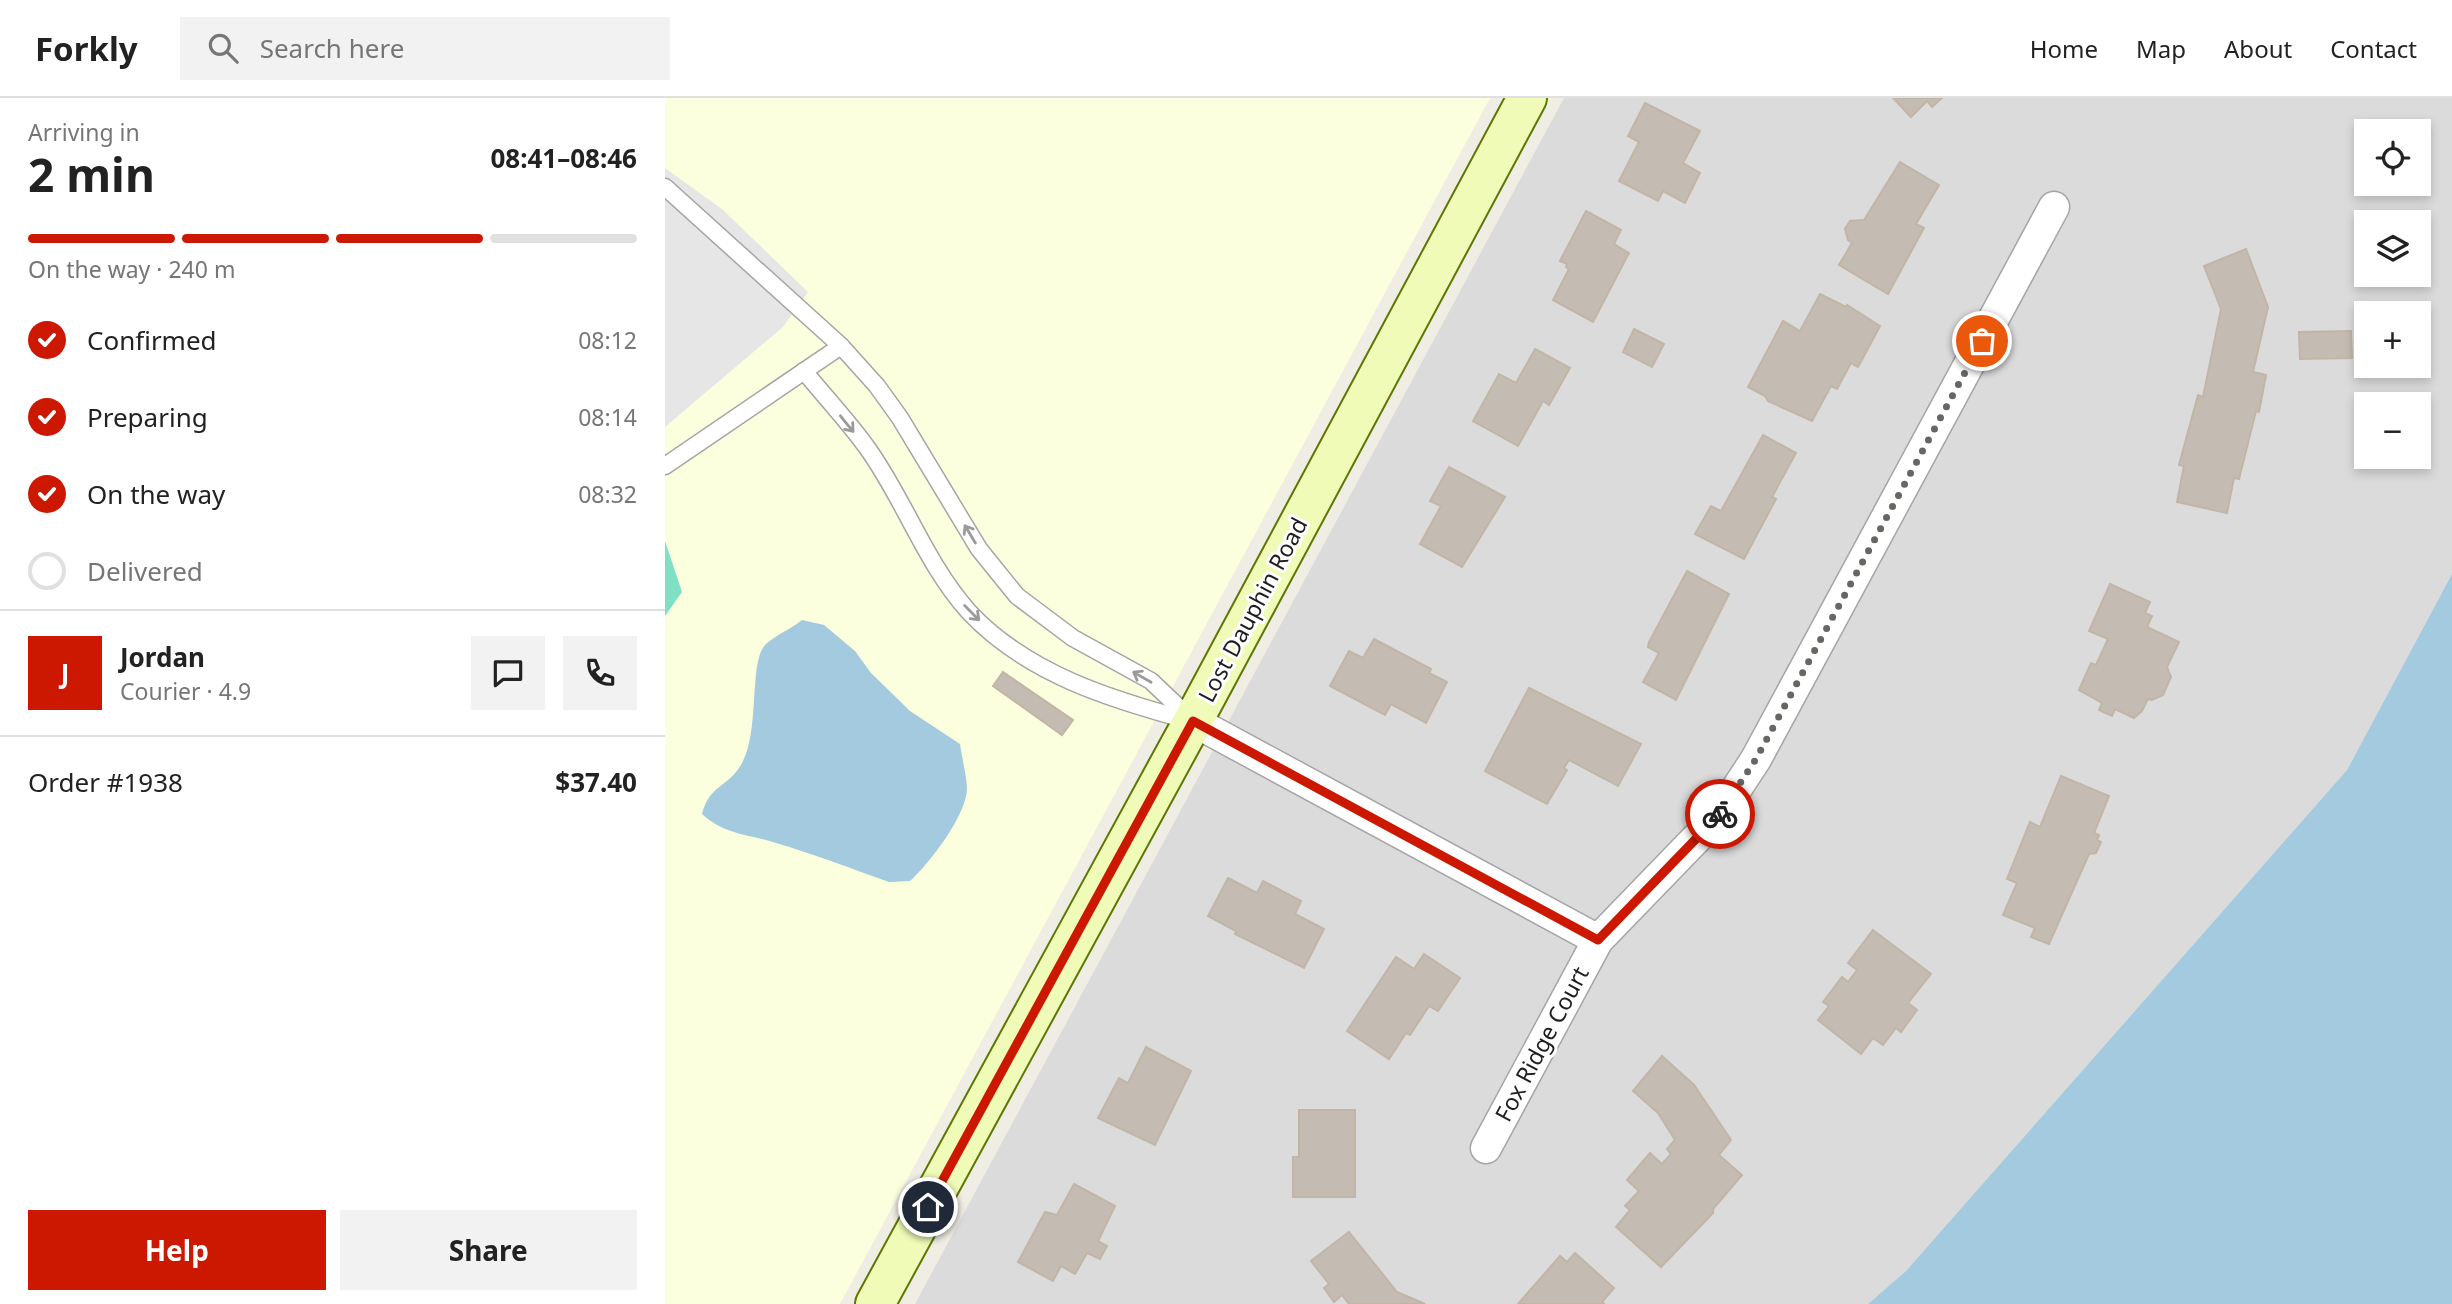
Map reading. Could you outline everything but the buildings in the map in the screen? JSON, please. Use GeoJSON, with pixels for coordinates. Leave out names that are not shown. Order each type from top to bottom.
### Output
{"type":"FeatureCollection","features":[{"type":"Feature","properties":{"kind":"main road","name":"Lost Dauphin Road"},"geometry":{"type":"LineString","coordinates":[[875,1304],[1193,721],[1527,98]]}},
{"type":"Feature","properties":{"kind":"street","name":"Fox Ridge Court"},"geometry":{"type":"LineString","coordinates":[[1486,1148],[1598,940],[1720,814],[1756,759],[2054,207]]}},
{"type":"Feature","properties":{"kind":"street","name":"Fox Ridge Court"},"geometry":{"type":"LineString","coordinates":[[1193,721],[1598,940]]}},
{"type":"Feature","properties":{"kind":"lane"},"geometry":{"type":"LineString","coordinates":[[665,187],[841,346],[900,418],[979,549],[1017,596],[1073,638],[1151,681],[1193,721]]}},
{"type":"Feature","properties":{"kind":"lane"},"geometry":{"type":"LineString","coordinates":[[665,466],[841,346]]}},
{"type":"Feature","properties":{"kind":"lane"},"geometry":{"type":"LineString","coordinates":[[804,371],[868,450],[945,581],[970,613],[1009,645],[1069,681],[1118,701],[1193,721]]}},
{"type":"Feature","properties":{"kind":"shaded area"},"geometry":{"type":"Polygon","coordinates":[[[665,98],[1490,98],[840,1304],[665,1304],[665,98]]]}},
{"type":"Feature","properties":{"kind":"shaded area"},"geometry":{"type":"Polygon","coordinates":[[[1564,98],[2452,98],[2452,574],[2347,770],[1906,1271],[1868,1304],[915,1304],[1564,98]]]}},
{"type":"Feature","properties":{"kind":"shaded area"},"geometry":{"type":"Polygon","coordinates":[[[665,168],[722,209],[808,292],[783,327],[665,427],[665,168]]]}},
{"type":"Feature","properties":{"kind":"green space"},"geometry":{"type":"Polygon","coordinates":[[[665,541],[682,592],[665,616],[665,541]]]}},
{"type":"Feature","properties":{"kind":"water"},"geometry":{"type":"Polygon","coordinates":[[[2452,574],[2452,1304],[1868,1304],[1906,1271],[2347,770],[2452,574]]]}},
{"type":"Feature","properties":{"kind":"water"},"geometry":{"type":"Polygon","coordinates":[[[802,620],[824,625],[855,651],[871,673],[910,711],[960,744],[967,788],[961,812],[946,838],[910,881],[889,882],[790,847],[728,830],[702,814],[709,797],[736,772],[747,751],[751,735],[757,665],[761,653],[766,644],[802,620]]]}},
{"type":"Feature","properties":{"kind":"way so far"},"geometry":{"type":"LineString","coordinates":[[1720,814],[1756,759],[1982,341]]}},
{"type":"Feature","properties":{"kind":"route"},"geometry":{"type":"LineString","coordinates":[[928,1207],[1193,721],[1598,940],[1720,814]]}}]}
